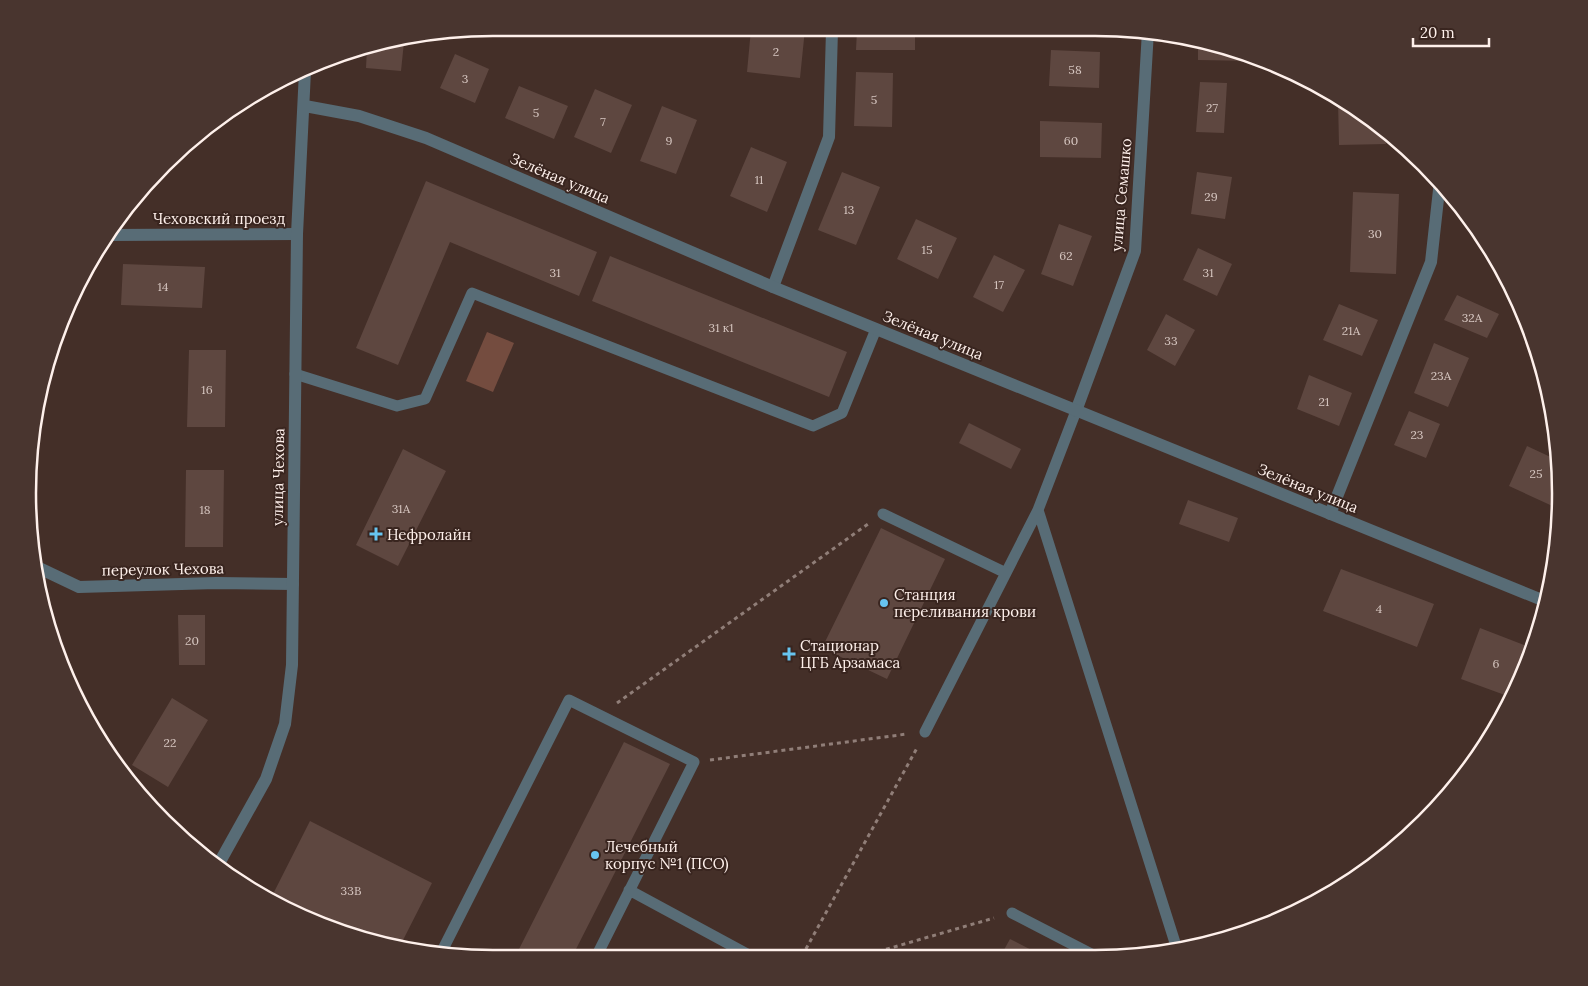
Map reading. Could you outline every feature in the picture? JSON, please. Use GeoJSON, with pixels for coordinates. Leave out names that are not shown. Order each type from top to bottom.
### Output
{"type":"FeatureCollection","features":[{"type":"Feature","properties":{"kind":"street"},"geometry":{"type":"LineString","coordinates":[[773,287],[829,137],[832,36]]}},
{"type":"Feature","properties":{"kind":"street","name":"улица Семашко"},"geometry":{"type":"LineString","coordinates":[[1076,411],[1135,252],[1148,39]]}},
{"type":"Feature","properties":{"kind":"street","name":"улица Чехова"},"geometry":{"type":"LineString","coordinates":[[221,859],[266,779],[285,724],[292,665],[297,234],[305,77]]}},
{"type":"Feature","properties":{"kind":"street","name":"Зелёная улица"},"geometry":{"type":"LineString","coordinates":[[305,106],[359,116],[426,138],[773,287],[1539,599]]}},
{"type":"Feature","properties":{"kind":"street"},"geometry":{"type":"LineString","coordinates":[[1330,514],[1431,262],[1439,193]]}},
{"type":"Feature","properties":{"kind":"street","name":"Чеховский проезд"},"geometry":{"type":"LineString","coordinates":[[116,235],[297,234]]}},
{"type":"Feature","properties":{"kind":"street","name":"переулок Чехова"},"geometry":{"type":"LineString","coordinates":[[43,570],[78,587],[216,583],[293,584]]}},
{"type":"Feature","properties":{"kind":"lane"},"geometry":{"type":"LineString","coordinates":[[296,374],[397,406],[425,399],[472,293],[813,426],[842,413],[876,329]]}},
{"type":"Feature","properties":{"kind":"lane"},"geometry":{"type":"LineString","coordinates":[[925,732],[1038,510],[1076,411]]}},
{"type":"Feature","properties":{"kind":"lane"},"geometry":{"type":"LineString","coordinates":[[1038,510],[1175,943]]}},
{"type":"Feature","properties":{"kind":"lane"},"geometry":{"type":"LineString","coordinates":[[883,514],[1006,573]]}},
{"type":"Feature","properties":{"kind":"lane"},"geometry":{"type":"LineString","coordinates":[[444,947],[569,700],[694,762],[599,950]]}},
{"type":"Feature","properties":{"kind":"lane"},"geometry":{"type":"LineString","coordinates":[[629,890],[740,950]]}},
{"type":"Feature","properties":{"kind":"lane"},"geometry":{"type":"LineString","coordinates":[[1012,913],[1083,950]]}},
{"type":"Feature","properties":{"kind":"path"},"geometry":{"type":"LineString","coordinates":[[600,715],[883,514]]}},
{"type":"Feature","properties":{"kind":"path"},"geometry":{"type":"LineString","coordinates":[[694,762],[925,732]]}},
{"type":"Feature","properties":{"kind":"path"},"geometry":{"type":"LineString","coordinates":[[805,950],[925,732]]}},
{"type":"Feature","properties":{"kind":"path"},"geometry":{"type":"LineString","coordinates":[[884,950],[1012,913]]}},
{"type":"Feature","properties":{"kind":"shaded area"},"geometry":{"type":"Polygon","coordinates":[[[487,332],[514,343],[493,392],[466,381],[487,332]]]}},
{"type":"Feature","properties":{"kind":"building"},"geometry":{"type":"Polygon","coordinates":[[[750,36],[804,36],[800,78],[747,72],[750,36]]]}},
{"type":"Feature","properties":{"kind":"building"},"geometry":{"type":"Polygon","coordinates":[[[857,36],[915,36],[915,50],[856,50],[857,36]]]}},
{"type":"Feature","properties":{"kind":"building"},"geometry":{"type":"Polygon","coordinates":[[[404,45],[401,71],[366,68],[367,54],[404,45]]]}},
{"type":"Feature","properties":{"kind":"building"},"geometry":{"type":"Polygon","coordinates":[[[1198,48],[1244,61],[1198,60],[1198,48]]]}},
{"type":"Feature","properties":{"kind":"building"},"geometry":{"type":"Polygon","coordinates":[[[1051,50],[1100,52],[1099,88],[1049,86],[1051,50]]]}},
{"type":"Feature","properties":{"kind":"building"},"geometry":{"type":"Polygon","coordinates":[[[455,54],[489,69],[475,103],[440,88],[455,54]]]}},
{"type":"Feature","properties":{"kind":"building"},"geometry":{"type":"Polygon","coordinates":[[[856,72],[893,73],[892,127],[854,126],[856,72]]]}},
{"type":"Feature","properties":{"kind":"building"},"geometry":{"type":"Polygon","coordinates":[[[1200,82],[1227,83],[1224,133],[1196,132],[1200,82]]]}},
{"type":"Feature","properties":{"kind":"building"},"geometry":{"type":"Polygon","coordinates":[[[519,86],[568,106],[554,139],[505,118],[519,86]]]}},
{"type":"Feature","properties":{"kind":"building"},"geometry":{"type":"Polygon","coordinates":[[[595,89],[632,105],[611,153],[574,137],[595,89]]]}},
{"type":"Feature","properties":{"kind":"building"},"geometry":{"type":"Polygon","coordinates":[[[662,106],[697,120],[676,174],[640,161],[662,106]]]}},
{"type":"Feature","properties":{"kind":"building"},"geometry":{"type":"Polygon","coordinates":[[[1338,106],[1373,131],[1386,142],[1386,144],[1339,145],[1338,106]]]}},
{"type":"Feature","properties":{"kind":"building"},"geometry":{"type":"Polygon","coordinates":[[[1040,121],[1102,123],[1101,158],[1040,157],[1040,121]]]}},
{"type":"Feature","properties":{"kind":"building"},"geometry":{"type":"Polygon","coordinates":[[[751,147],[787,162],[767,212],[730,196],[751,147]]]}},
{"type":"Feature","properties":{"kind":"building"},"geometry":{"type":"Polygon","coordinates":[[[842,172],[880,187],[856,245],[818,230],[842,172]]]}},
{"type":"Feature","properties":{"kind":"building"},"geometry":{"type":"Polygon","coordinates":[[[1197,172],[1232,177],[1225,219],[1191,214],[1197,172]]]}},
{"type":"Feature","properties":{"kind":"building"},"geometry":{"type":"Polygon","coordinates":[[[426,181],[597,252],[579,296],[450,242],[398,365],[356,348],[426,181]]]}},
{"type":"Feature","properties":{"kind":"building"},"geometry":{"type":"Polygon","coordinates":[[[1353,192],[1399,194],[1396,274],[1350,272],[1353,192]]]}},
{"type":"Feature","properties":{"kind":"building"},"geometry":{"type":"Polygon","coordinates":[[[916,219],[957,238],[938,279],[897,259],[916,219]]]}},
{"type":"Feature","properties":{"kind":"building"},"geometry":{"type":"Polygon","coordinates":[[[1059,224],[1092,236],[1073,286],[1041,274],[1059,224]]]}},
{"type":"Feature","properties":{"kind":"building"},"geometry":{"type":"Polygon","coordinates":[[[1198,248],[1232,264],[1217,296],[1183,280],[1198,248]]]}},
{"type":"Feature","properties":{"kind":"building"},"geometry":{"type":"Polygon","coordinates":[[[994,255],[1025,270],[1003,312],[973,297],[994,255]]]}},
{"type":"Feature","properties":{"kind":"building"},"geometry":{"type":"Polygon","coordinates":[[[610,256],[847,352],[829,397],[592,301],[610,256]]]}},
{"type":"Feature","properties":{"kind":"building"},"geometry":{"type":"Polygon","coordinates":[[[123,264],[205,267],[202,308],[121,305],[123,264]]]}},
{"type":"Feature","properties":{"kind":"building"},"geometry":{"type":"Polygon","coordinates":[[[1457,295],[1499,314],[1487,338],[1444,320],[1457,295]]]}},
{"type":"Feature","properties":{"kind":"building"},"geometry":{"type":"Polygon","coordinates":[[[1339,304],[1378,320],[1362,356],[1323,340],[1339,304]]]}},
{"type":"Feature","properties":{"kind":"building"},"geometry":{"type":"Polygon","coordinates":[[[1166,314],[1195,330],[1175,366],[1147,350],[1166,314]]]}},
{"type":"Feature","properties":{"kind":"building"},"geometry":{"type":"Polygon","coordinates":[[[1434,343],[1469,358],[1448,407],[1414,393],[1434,343]]]}},
{"type":"Feature","properties":{"kind":"building"},"geometry":{"type":"Polygon","coordinates":[[[189,350],[226,350],[225,427],[187,427],[189,350]]]}},
{"type":"Feature","properties":{"kind":"building"},"geometry":{"type":"Polygon","coordinates":[[[1309,375],[1352,393],[1339,426],[1297,409],[1309,375]]]}},
{"type":"Feature","properties":{"kind":"building"},"geometry":{"type":"Polygon","coordinates":[[[1409,411],[1440,424],[1426,458],[1394,445],[1409,411]]]}},
{"type":"Feature","properties":{"kind":"building"},"geometry":{"type":"Polygon","coordinates":[[[969,423],[1021,449],[1011,469],[959,443],[969,423]]]}},
{"type":"Feature","properties":{"kind":"building"},"geometry":{"type":"Polygon","coordinates":[[[1527,446],[1550,457],[1552,506],[1509,486],[1527,446]]]}},
{"type":"Feature","properties":{"kind":"building"},"geometry":{"type":"Polygon","coordinates":[[[403,449],[446,471],[398,566],[356,545],[403,449]]]}},
{"type":"Feature","properties":{"kind":"building"},"geometry":{"type":"Polygon","coordinates":[[[186,470],[224,470],[223,547],[185,547],[186,470]]]}},
{"type":"Feature","properties":{"kind":"building"},"geometry":{"type":"Polygon","coordinates":[[[1188,500],[1238,518],[1229,542],[1179,524],[1188,500]]]}},
{"type":"Feature","properties":{"kind":"building","name":"Станция переливания крови"},"geometry":{"type":"Polygon","coordinates":[[[881,528],[945,559],[887,679],[822,648],[881,528]]]}},
{"type":"Feature","properties":{"kind":"building"},"geometry":{"type":"Polygon","coordinates":[[[1341,569],[1434,604],[1417,647],[1323,611],[1341,569]]]}},
{"type":"Feature","properties":{"kind":"building"},"geometry":{"type":"Polygon","coordinates":[[[178,615],[205,615],[205,665],[179,665],[178,615]]]}},
{"type":"Feature","properties":{"kind":"building"},"geometry":{"type":"Polygon","coordinates":[[[1480,628],[1526,646],[1505,695],[1461,679],[1480,628]]]}},
{"type":"Feature","properties":{"kind":"building"},"geometry":{"type":"Polygon","coordinates":[[[172,698],[208,720],[168,787],[132,765],[172,698]]]}},
{"type":"Feature","properties":{"kind":"building","name":"Лечебный корпус №1 (ПСО)"},"geometry":{"type":"Polygon","coordinates":[[[624,742],[670,764],[576,950],[519,950],[624,742]]]}},
{"type":"Feature","properties":{"kind":"building"},"geometry":{"type":"Polygon","coordinates":[[[310,821],[432,883],[403,941],[346,926],[273,893],[310,821]]]}},
{"type":"Feature","properties":{"kind":"building"},"geometry":{"type":"Polygon","coordinates":[[[1010,939],[1031,950],[1004,950],[1010,939]]]}},
{"type":"Feature","properties":{"kind":"place","name":"Нефролайн"},"geometry":{"type":"Point","coordinates":[376,534]}},
{"type":"Feature","properties":{"kind":"place","name":"Станция переливания крови"},"geometry":{"type":"Point","coordinates":[884,603]}},
{"type":"Feature","properties":{"kind":"place","name":"Стационар ЦГБ Арзамаса"},"geometry":{"type":"Point","coordinates":[789,654]}},
{"type":"Feature","properties":{"kind":"place","name":"Лечебный корпус №1 (ПСО)"},"geometry":{"type":"Point","coordinates":[595,855]}}]}
